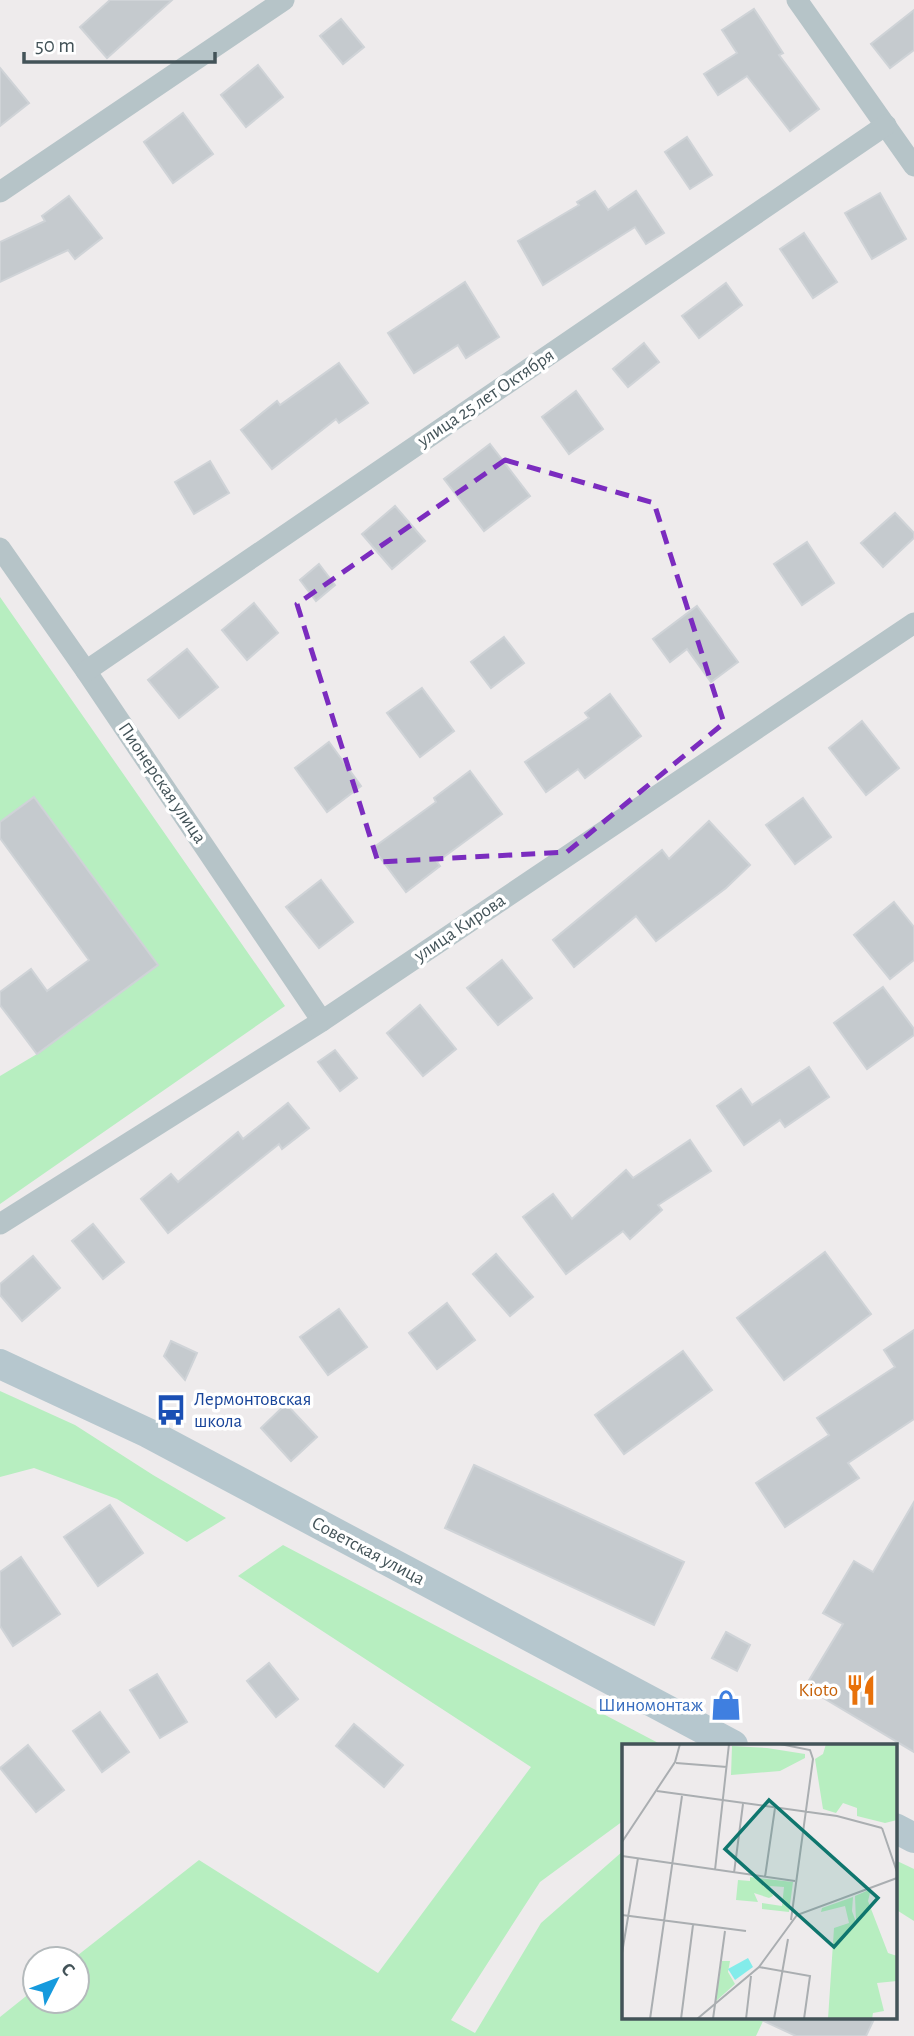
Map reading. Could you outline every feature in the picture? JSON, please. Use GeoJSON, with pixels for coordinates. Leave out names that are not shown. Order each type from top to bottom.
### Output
{"type":"FeatureCollection","features":[{"type":"Feature","properties":{"kind":"main road","name":"Советская улица"},"geometry":{"type":"LineString","coordinates":[[0,1364],[148,1433],[731,1744]]}},
{"type":"Feature","properties":{"kind":"main road"},"geometry":{"type":"LineString","coordinates":[[897,1829],[914,1838]]}},
{"type":"Feature","properties":{"kind":"street"},"geometry":{"type":"LineString","coordinates":[[0,192],[284,0]]}},
{"type":"Feature","properties":{"kind":"street"},"geometry":{"type":"LineString","coordinates":[[797,0],[914,166]]}},
{"type":"Feature","properties":{"kind":"street","name":"улица 25 лет Октября"},"geometry":{"type":"LineString","coordinates":[[86,671],[886,125]]}},
{"type":"Feature","properties":{"kind":"street","name":"Пионерская улица"},"geometry":{"type":"LineString","coordinates":[[0,548],[322,1021]]}},
{"type":"Feature","properties":{"kind":"street","name":"улица Кирова"},"geometry":{"type":"LineString","coordinates":[[0,1224],[322,1021],[914,623]]}},
{"type":"Feature","properties":{"kind":"highlighted area"},"geometry":{"type":"Polygon","coordinates":[[[505,460],[654,503],[724,723],[567,852],[378,862],[297,604],[505,460]]]}},
{"type":"Feature","properties":{"kind":"green space"},"geometry":{"type":"Polygon","coordinates":[[[0,597],[285,1006],[0,1204],[0,1076],[37,1054],[157,965],[34,797],[0,822],[0,597]]]}},
{"type":"Feature","properties":{"kind":"green space"},"geometry":{"type":"Polygon","coordinates":[[[0,1391],[75,1425],[226,1518],[187,1542],[117,1499],[34,1468],[0,1477],[0,1391]]]}},
{"type":"Feature","properties":{"kind":"green space"},"geometry":{"type":"Polygon","coordinates":[[[283,1545],[660,1744],[622,1744],[622,1822],[540,1882],[451,2020],[475,2033],[541,1923],[622,1852],[622,2018],[765,2018],[756,2036],[0,2036],[0,2017],[21,2000],[21,2015],[91,2015],[91,1945],[199,1860],[378,1973],[531,1767],[238,1576],[283,1545]]]}},
{"type":"Feature","properties":{"kind":"green space"},"geometry":{"type":"Polygon","coordinates":[[[897,1861],[914,1869],[914,1921],[897,1910],[897,1861]]]}},
{"type":"Feature","properties":{"kind":"building"},"geometry":{"type":"Polygon","coordinates":[[[110,0],[172,0],[107,58],[80,27],[110,0]]]}},
{"type":"Feature","properties":{"kind":"building"},"geometry":{"type":"Polygon","coordinates":[[[754,9],[783,53],[779,55],[819,109],[790,131],[747,76],[718,95],[704,74],[737,53],[722,30],[754,9]]]}},
{"type":"Feature","properties":{"kind":"building"},"geometry":{"type":"Polygon","coordinates":[[[914,10],[914,50],[890,68],[871,44],[914,10]]]}},
{"type":"Feature","properties":{"kind":"building"},"geometry":{"type":"Polygon","coordinates":[[[341,19],[364,47],[343,64],[320,36],[341,19]]]}},
{"type":"Feature","properties":{"kind":"building"},"geometry":{"type":"Polygon","coordinates":[[[258,65],[283,97],[246,127],[221,95],[258,65]]]}},
{"type":"Feature","properties":{"kind":"building"},"geometry":{"type":"Polygon","coordinates":[[[0,68],[29,103],[0,126],[0,68]]]}},
{"type":"Feature","properties":{"kind":"building"},"geometry":{"type":"Polygon","coordinates":[[[183,113],[213,154],[173,183],[144,142],[183,113]]]}},
{"type":"Feature","properties":{"kind":"building"},"geometry":{"type":"Polygon","coordinates":[[[687,137],[712,175],[690,189],[665,152],[687,137]]]}},
{"type":"Feature","properties":{"kind":"building"},"geometry":{"type":"Polygon","coordinates":[[[595,191],[608,210],[636,191],[664,233],[646,244],[635,227],[543,285],[518,241],[579,205],[577,202],[595,191]]]}},
{"type":"Feature","properties":{"kind":"building"},"geometry":{"type":"Polygon","coordinates":[[[880,193],[906,239],[872,259],[845,213],[880,193]]]}},
{"type":"Feature","properties":{"kind":"building"},"geometry":{"type":"Polygon","coordinates":[[[69,196],[102,238],[75,259],[68,250],[0,282],[0,242],[45,221],[42,216],[69,196]]]}},
{"type":"Feature","properties":{"kind":"building"},"geometry":{"type":"Polygon","coordinates":[[[804,233],[837,282],[813,298],[780,249],[804,233]]]}},
{"type":"Feature","properties":{"kind":"building"},"geometry":{"type":"Polygon","coordinates":[[[465,282],[499,337],[466,358],[458,345],[414,373],[388,333],[465,282]]]}},
{"type":"Feature","properties":{"kind":"building"},"geometry":{"type":"Polygon","coordinates":[[[726,283],[742,305],[699,338],[682,316],[726,283]]]}},
{"type":"Feature","properties":{"kind":"building"},"geometry":{"type":"Polygon","coordinates":[[[644,343],[659,362],[628,387],[613,369],[644,343]]]}},
{"type":"Feature","properties":{"kind":"building"},"geometry":{"type":"Polygon","coordinates":[[[339,363],[368,403],[339,423],[336,419],[272,469],[241,430],[277,401],[280,405],[339,363]]]}},
{"type":"Feature","properties":{"kind":"building"},"geometry":{"type":"Polygon","coordinates":[[[576,391],[603,429],[569,454],[542,417],[576,391]]]}},
{"type":"Feature","properties":{"kind":"building"},"geometry":{"type":"Polygon","coordinates":[[[490,444],[530,496],[484,531],[444,479],[490,444]]]}},
{"type":"Feature","properties":{"kind":"building"},"geometry":{"type":"Polygon","coordinates":[[[210,461],[229,493],[194,514],[175,482],[210,461]]]}},
{"type":"Feature","properties":{"kind":"building"},"geometry":{"type":"Polygon","coordinates":[[[395,506],[425,541],[392,569],[362,534],[395,506]]]}},
{"type":"Feature","properties":{"kind":"building"},"geometry":{"type":"Polygon","coordinates":[[[895,513],[914,533],[914,538],[883,567],[861,543],[895,513]]]}},
{"type":"Feature","properties":{"kind":"building"},"geometry":{"type":"Polygon","coordinates":[[[807,542],[834,583],[802,605],[774,564],[807,542]]]}},
{"type":"Feature","properties":{"kind":"building"},"geometry":{"type":"Polygon","coordinates":[[[319,564],[335,585],[316,601],[300,580],[319,564]]]}},
{"type":"Feature","properties":{"kind":"building"},"geometry":{"type":"Polygon","coordinates":[[[254,603],[278,633],[247,660],[222,630],[254,603]]]}},
{"type":"Feature","properties":{"kind":"building"},"geometry":{"type":"Polygon","coordinates":[[[697,606],[738,662],[711,682],[687,649],[670,662],[653,639],[697,606]]]}},
{"type":"Feature","properties":{"kind":"building"},"geometry":{"type":"Polygon","coordinates":[[[504,637],[524,663],[491,688],[471,662],[504,637]]]}},
{"type":"Feature","properties":{"kind":"building"},"geometry":{"type":"Polygon","coordinates":[[[187,649],[218,687],[179,718],[148,680],[187,649]]]}},
{"type":"Feature","properties":{"kind":"building"},"geometry":{"type":"Polygon","coordinates":[[[422,688],[454,731],[420,757],[387,713],[422,688]]]}},
{"type":"Feature","properties":{"kind":"building"},"geometry":{"type":"Polygon","coordinates":[[[610,694],[641,736],[585,778],[578,769],[546,792],[525,762],[589,718],[585,713],[610,694]]]}},
{"type":"Feature","properties":{"kind":"building"},"geometry":{"type":"Polygon","coordinates":[[[862,721],[899,768],[866,795],[829,748],[862,721]]]}},
{"type":"Feature","properties":{"kind":"building"},"geometry":{"type":"Polygon","coordinates":[[[329,742],[361,786],[327,812],[295,768],[329,742]]]}},
{"type":"Feature","properties":{"kind":"building"},"geometry":{"type":"Polygon","coordinates":[[[470,771],[502,814],[437,862],[440,866],[406,892],[373,848],[436,802],[434,798],[470,771]]]}},
{"type":"Feature","properties":{"kind":"building"},"geometry":{"type":"Polygon","coordinates":[[[34,797],[158,965],[37,1054],[0,1005],[0,992],[31,969],[47,991],[89,960],[0,838],[0,822],[34,797]]]}},
{"type":"Feature","properties":{"kind":"building"},"geometry":{"type":"Polygon","coordinates":[[[803,798],[831,837],[795,864],[766,825],[803,798]]]}},
{"type":"Feature","properties":{"kind":"building"},"geometry":{"type":"Polygon","coordinates":[[[709,821],[750,865],[726,888],[656,941],[636,916],[574,967],[553,940],[662,850],[669,859],[709,821]]]}},
{"type":"Feature","properties":{"kind":"building"},"geometry":{"type":"Polygon","coordinates":[[[321,880],[353,922],[319,948],[286,907],[321,880]]]}},
{"type":"Feature","properties":{"kind":"building"},"geometry":{"type":"Polygon","coordinates":[[[894,902],[914,927],[914,960],[890,979],[854,935],[894,902]]]}},
{"type":"Feature","properties":{"kind":"building"},"geometry":{"type":"Polygon","coordinates":[[[502,960],[532,998],[498,1025],[467,988],[502,960]]]}},
{"type":"Feature","properties":{"kind":"building"},"geometry":{"type":"Polygon","coordinates":[[[883,987],[914,1029],[914,1035],[867,1069],[834,1023],[883,987]]]}},
{"type":"Feature","properties":{"kind":"building"},"geometry":{"type":"Polygon","coordinates":[[[420,1005],[456,1049],[423,1076],[387,1033],[420,1005]]]}},
{"type":"Feature","properties":{"kind":"building"},"geometry":{"type":"Polygon","coordinates":[[[335,1050],[357,1078],[340,1091],[318,1062],[335,1050]]]}},
{"type":"Feature","properties":{"kind":"building"},"geometry":{"type":"Polygon","coordinates":[[[809,1067],[829,1097],[785,1127],[780,1120],[744,1145],[717,1106],[741,1089],[752,1105],[809,1067]]]}},
{"type":"Feature","properties":{"kind":"building"},"geometry":{"type":"Polygon","coordinates":[[[288,1103],[309,1128],[282,1149],[279,1144],[168,1233],[141,1199],[171,1174],[178,1182],[238,1132],[243,1139],[288,1103]]]}},
{"type":"Feature","properties":{"kind":"building"},"geometry":{"type":"Polygon","coordinates":[[[690,1140],[711,1171],[658,1205],[662,1210],[630,1239],[623,1231],[566,1274],[523,1217],[553,1194],[572,1219],[626,1170],[633,1178],[690,1140]]]}},
{"type":"Feature","properties":{"kind":"building"},"geometry":{"type":"Polygon","coordinates":[[[93,1224],[124,1262],[103,1279],[72,1241],[93,1224]]]}},
{"type":"Feature","properties":{"kind":"building"},"geometry":{"type":"Polygon","coordinates":[[[825,1252],[871,1314],[784,1380],[737,1318],[825,1252]]]}},
{"type":"Feature","properties":{"kind":"building"},"geometry":{"type":"Polygon","coordinates":[[[496,1254],[533,1297],[510,1316],[473,1274],[496,1254]]]}},
{"type":"Feature","properties":{"kind":"building"},"geometry":{"type":"Polygon","coordinates":[[[33,1256],[60,1288],[22,1321],[0,1295],[0,1284],[33,1256]]]}},
{"type":"Feature","properties":{"kind":"building"},"geometry":{"type":"Polygon","coordinates":[[[447,1303],[475,1340],[437,1369],[409,1333],[447,1303]]]}},
{"type":"Feature","properties":{"kind":"building"},"geometry":{"type":"Polygon","coordinates":[[[339,1309],[367,1347],[328,1375],[300,1337],[339,1309]]]}},
{"type":"Feature","properties":{"kind":"building"},"geometry":{"type":"Polygon","coordinates":[[[914,1330],[914,1419],[848,1463],[859,1478],[785,1527],[756,1483],[829,1435],[817,1418],[895,1367],[884,1350],[914,1330]]]}},
{"type":"Feature","properties":{"kind":"building"},"geometry":{"type":"Polygon","coordinates":[[[171,1341],[197,1353],[185,1380],[164,1356],[171,1341]]]}},
{"type":"Feature","properties":{"kind":"building"},"geometry":{"type":"Polygon","coordinates":[[[683,1351],[712,1390],[624,1454],[595,1415],[683,1351]]]}},
{"type":"Feature","properties":{"kind":"building"},"geometry":{"type":"Polygon","coordinates":[[[286,1404],[317,1437],[291,1461],[261,1428],[286,1404]]]}},
{"type":"Feature","properties":{"kind":"building"},"geometry":{"type":"Polygon","coordinates":[[[474,1465],[684,1562],[654,1625],[445,1528],[474,1465]]]}},
{"type":"Feature","properties":{"kind":"building"},"geometry":{"type":"Polygon","coordinates":[[[914,1502],[914,1752],[805,1687],[843,1624],[823,1613],[854,1561],[873,1572],[914,1502]]]}},
{"type":"Feature","properties":{"kind":"building"},"geometry":{"type":"Polygon","coordinates":[[[110,1505],[143,1553],[98,1586],[64,1537],[110,1505]]]}},
{"type":"Feature","properties":{"kind":"building"},"geometry":{"type":"Polygon","coordinates":[[[21,1557],[60,1614],[13,1646],[0,1626],[0,1572],[21,1557]]]}},
{"type":"Feature","properties":{"kind":"building"},"geometry":{"type":"Polygon","coordinates":[[[726,1632],[750,1645],[737,1671],[712,1658],[726,1632]]]}},
{"type":"Feature","properties":{"kind":"building"},"geometry":{"type":"Polygon","coordinates":[[[269,1663],[298,1699],[276,1717],[247,1681],[269,1663]]]}},
{"type":"Feature","properties":{"kind":"building"},"geometry":{"type":"Polygon","coordinates":[[[157,1674],[187,1722],[160,1738],[130,1690],[157,1674]]]}},
{"type":"Feature","properties":{"kind":"building"},"geometry":{"type":"Polygon","coordinates":[[[100,1712],[129,1752],[102,1772],[73,1731],[100,1712]]]}},
{"type":"Feature","properties":{"kind":"building"},"geometry":{"type":"Polygon","coordinates":[[[354,1724],[403,1765],[384,1787],[336,1746],[354,1724]]]}},
{"type":"Feature","properties":{"kind":"building"},"geometry":{"type":"Polygon","coordinates":[[[28,1745],[64,1790],[36,1812],[0,1768],[28,1745]]]}},
{"type":"Feature","properties":{"kind":"building"},"geometry":{"type":"Polygon","coordinates":[[[757,2018],[875,2018],[866,2036],[796,2036],[757,2018]]]}},
{"type":"Feature","properties":{"kind":"place","name":"Лермонтовская школа"},"geometry":{"type":"Point","coordinates":[171,1410]}},
{"type":"Feature","properties":{"kind":"place","name":"Kioto"},"geometry":{"type":"Point","coordinates":[861,1690]}},
{"type":"Feature","properties":{"kind":"place","name":"Шиномонтаж"},"geometry":{"type":"Point","coordinates":[726,1705]}}]}
